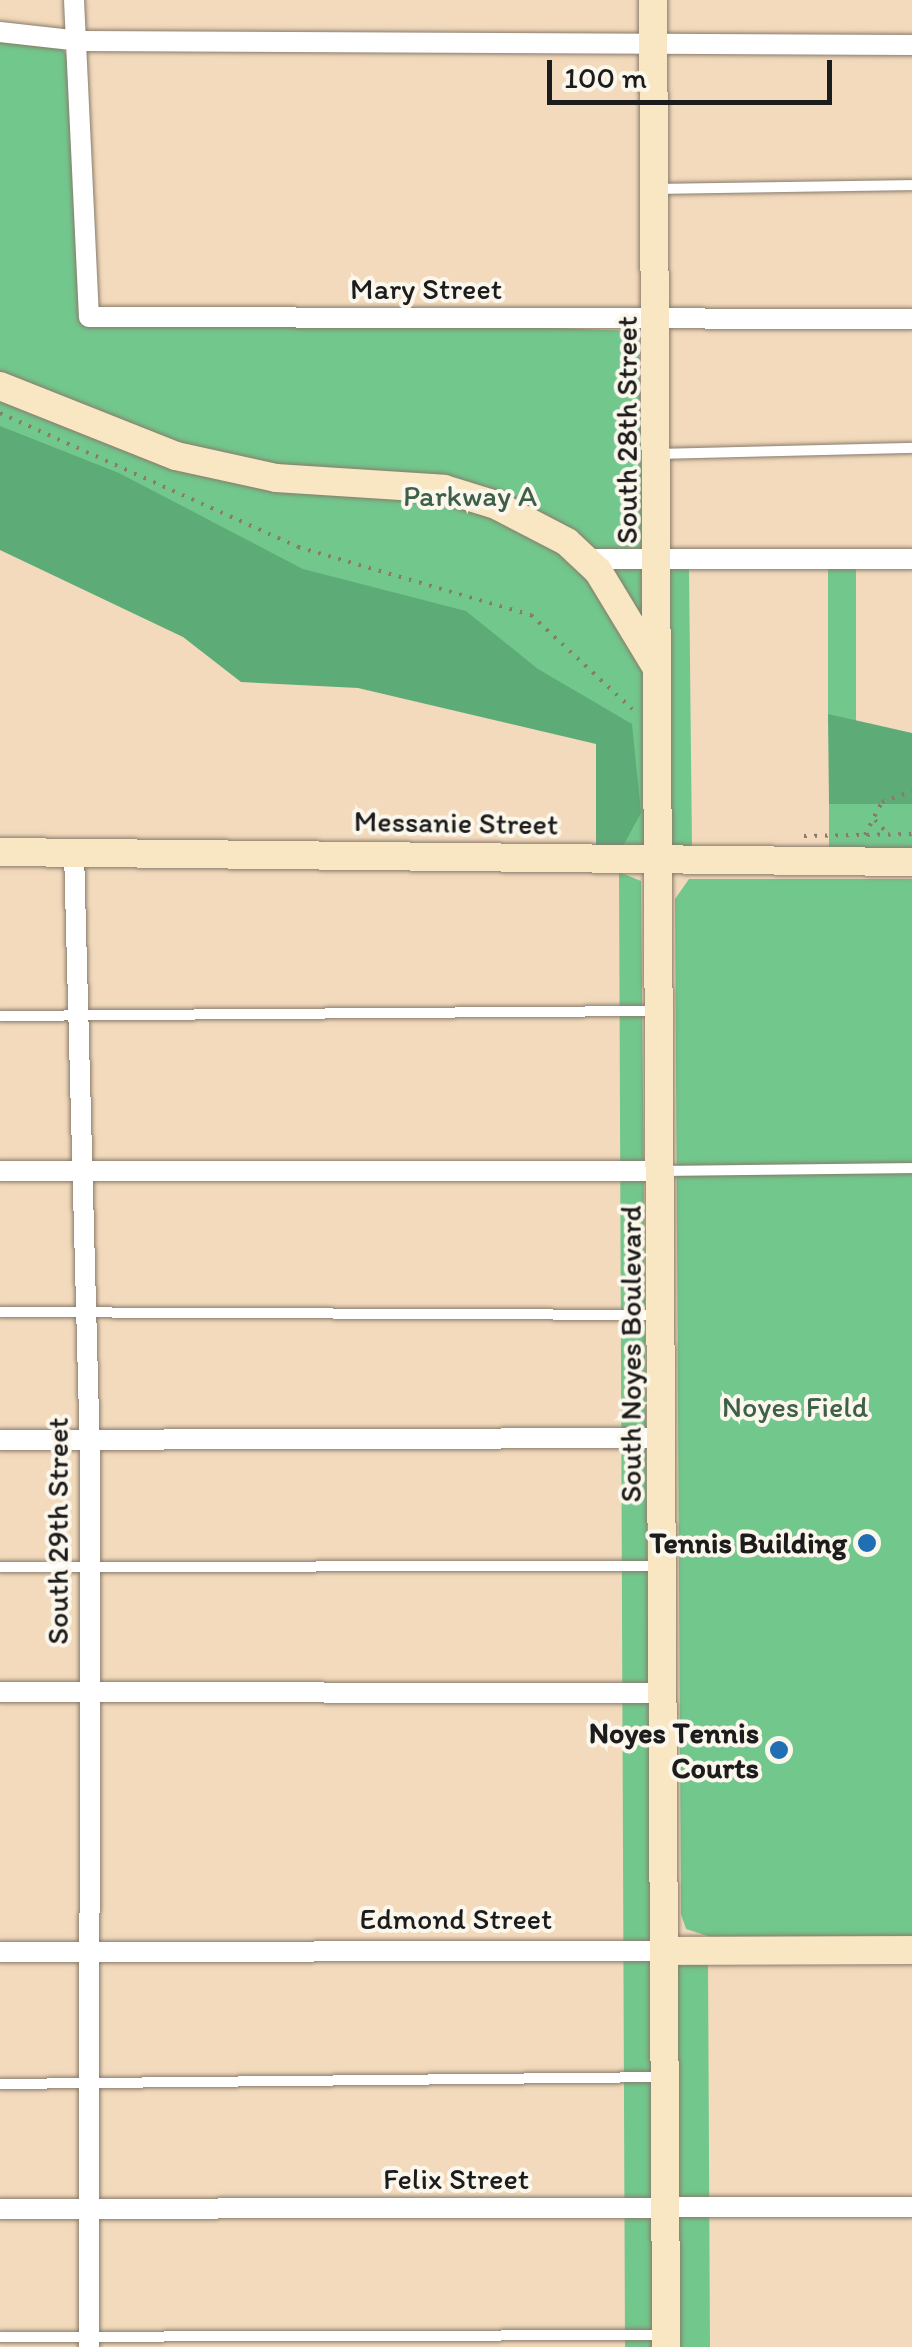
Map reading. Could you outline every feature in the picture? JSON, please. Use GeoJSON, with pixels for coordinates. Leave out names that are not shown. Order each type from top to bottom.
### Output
{"type":"FeatureCollection","features":[{"type":"Feature","properties":{"kind":"street"},"geometry":{"type":"LineString","coordinates":[[74,0],[80,41]]}},
{"type":"Feature","properties":{"kind":"street","name":"South 28th Street"},"geometry":{"type":"LineString","coordinates":[[653,0],[661,454],[660,860]]}},
{"type":"Feature","properties":{"kind":"street"},"geometry":{"type":"LineString","coordinates":[[0,32],[80,41],[654,48],[912,45]]}},
{"type":"Feature","properties":{"kind":"street","name":"Mary Street"},"geometry":{"type":"LineString","coordinates":[[80,41],[89,317],[912,319]]}},
{"type":"Feature","properties":{"kind":"street"},"geometry":{"type":"LineString","coordinates":[[0,386],[176,456],[276,478],[444,489],[533,521],[585,558],[651,646],[660,686]]}},
{"type":"Feature","properties":{"kind":"street"},"geometry":{"type":"LineString","coordinates":[[585,558],[912,559]]}},
{"type":"Feature","properties":{"kind":"street","name":"Messanie Street"},"geometry":{"type":"LineString","coordinates":[[0,852],[912,862]]}},
{"type":"Feature","properties":{"kind":"street","name":"South 29th Street"},"geometry":{"type":"LineString","coordinates":[[74,852],[86,1170],[89,1440],[89,2342]]}},
{"type":"Feature","properties":{"kind":"street","name":"South Noyes Boulevard"},"geometry":{"type":"LineString","coordinates":[[660,860],[666,2341]]}},
{"type":"Feature","properties":{"kind":"street"},"geometry":{"type":"LineString","coordinates":[[0,1171],[664,1171]]}},
{"type":"Feature","properties":{"kind":"street"},"geometry":{"type":"LineString","coordinates":[[0,1440],[663,1438]]}},
{"type":"Feature","properties":{"kind":"street"},"geometry":{"type":"LineString","coordinates":[[0,1692],[662,1693]]}},
{"type":"Feature","properties":{"kind":"street","name":"Edmond Street"},"geometry":{"type":"LineString","coordinates":[[0,1952],[912,1950]]}},
{"type":"Feature","properties":{"kind":"street","name":"Felix Street"},"geometry":{"type":"LineString","coordinates":[[0,2209],[912,2207]]}},
{"type":"Feature","properties":{"kind":"lane"},"geometry":{"type":"LineString","coordinates":[[657,189],[912,184]]}},
{"type":"Feature","properties":{"kind":"lane"},"geometry":{"type":"LineString","coordinates":[[661,454],[912,448]]}},
{"type":"Feature","properties":{"kind":"lane"},"geometry":{"type":"LineString","coordinates":[[0,1016],[663,1011]]}},
{"type":"Feature","properties":{"kind":"lane"},"geometry":{"type":"LineString","coordinates":[[664,1171],[912,1168]]}},
{"type":"Feature","properties":{"kind":"lane"},"geometry":{"type":"LineString","coordinates":[[0,1312],[663,1315]]}},
{"type":"Feature","properties":{"kind":"lane"},"geometry":{"type":"LineString","coordinates":[[0,1567],[662,1566]]}},
{"type":"Feature","properties":{"kind":"lane"},"geometry":{"type":"LineString","coordinates":[[0,2084],[665,2077]]}},
{"type":"Feature","properties":{"kind":"lane"},"geometry":{"type":"LineString","coordinates":[[0,2338],[89,2342],[666,2341]]}},
{"type":"Feature","properties":{"kind":"path"},"geometry":{"type":"LineString","coordinates":[[0,413],[298,548],[530,615],[626,698],[636,724]]}},
{"type":"Feature","properties":{"kind":"path"},"geometry":{"type":"LineString","coordinates":[[865,836],[882,802],[912,791]]}},
{"type":"Feature","properties":{"kind":"path"},"geometry":{"type":"LineString","coordinates":[[875,820],[890,835]]}},
{"type":"Feature","properties":{"kind":"green space","name":"Parkway A"},"geometry":{"type":"Polygon","coordinates":[[[0,41],[60,45],[74,67],[82,312],[639,331],[643,544],[689,568],[692,847],[596,845],[596,743],[0,472],[0,41]]]}},
{"type":"Feature","properties":{"kind":"green space"},"geometry":{"type":"Polygon","coordinates":[[[0,426],[119,473],[303,569],[466,611],[538,669],[632,724],[641,813],[623,846],[596,845],[596,744],[358,688],[241,682],[183,637],[0,550],[0,426]]]}},
{"type":"Feature","properties":{"kind":"green space"},"geometry":{"type":"Polygon","coordinates":[[[828,566],[856,566],[856,724],[828,724],[828,566]]]}},
{"type":"Feature","properties":{"kind":"green space"},"geometry":{"type":"Polygon","coordinates":[[[828,714],[912,733],[912,804],[829,804],[828,714]]]}},
{"type":"Feature","properties":{"kind":"green space"},"geometry":{"type":"Polygon","coordinates":[[[829,804],[912,804],[912,848],[829,848],[829,804]]]}},
{"type":"Feature","properties":{"kind":"green space"},"geometry":{"type":"Polygon","coordinates":[[[619,872],[641,881],[651,1962],[708,1961],[710,2347],[625,2347],[619,872]]]}},
{"type":"Feature","properties":{"kind":"green space","name":"Noyes Field"},"geometry":{"type":"Polygon","coordinates":[[[689,879],[912,879],[912,1936],[711,1937],[686,1929],[681,1914],[675,899],[689,879]]]}},
{"type":"Feature","properties":{"kind":"place","name":"Tennis Building"},"geometry":{"type":"Point","coordinates":[867,1543]}},
{"type":"Feature","properties":{"kind":"place","name":"Noyes Tennis Courts"},"geometry":{"type":"Point","coordinates":[779,1750]}}]}
